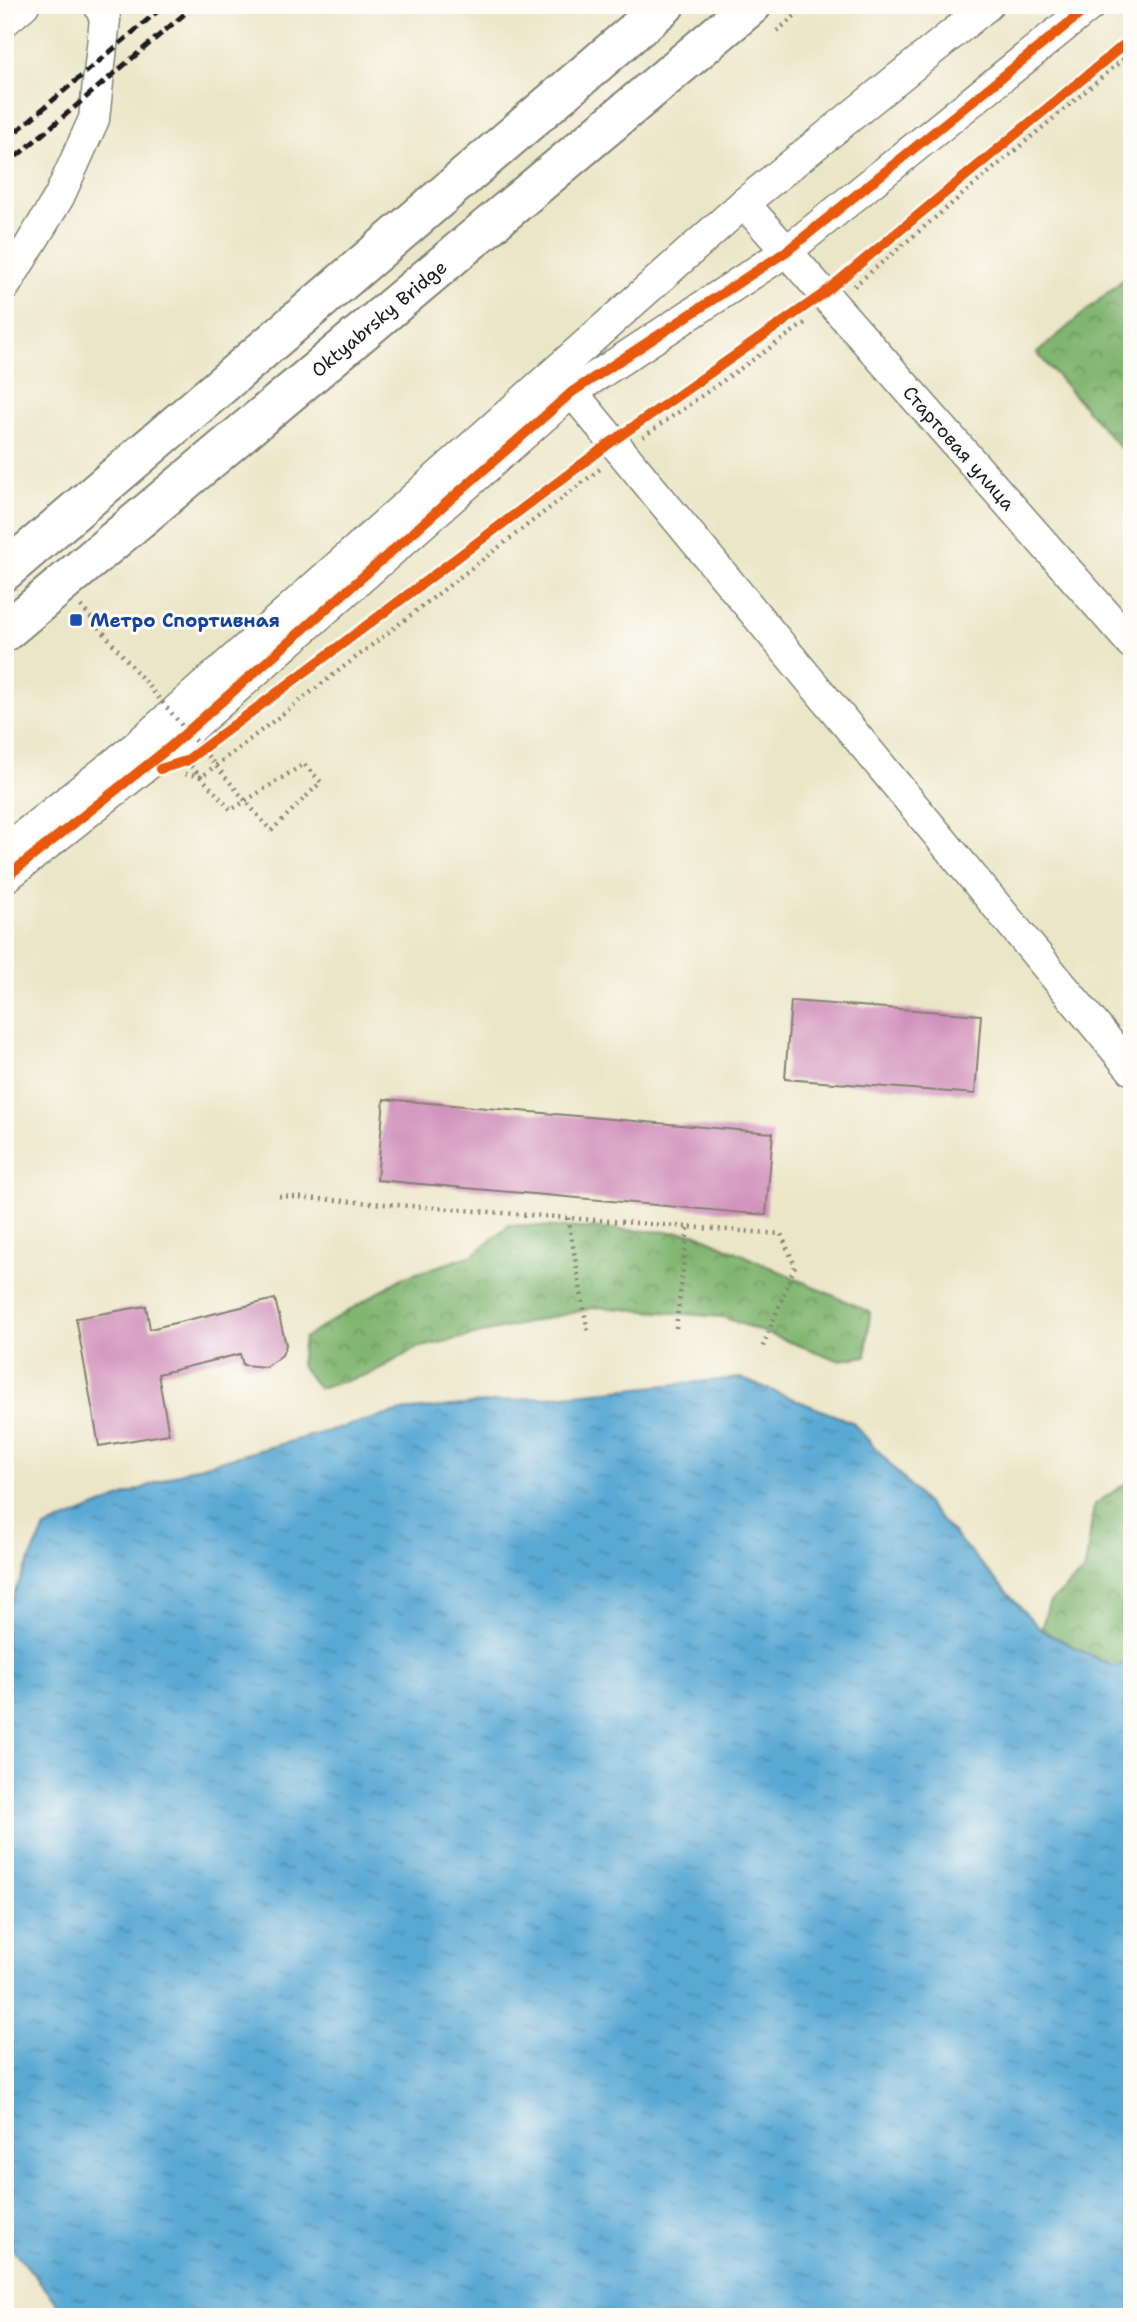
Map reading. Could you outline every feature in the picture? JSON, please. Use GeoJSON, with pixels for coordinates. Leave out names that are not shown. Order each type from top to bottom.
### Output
{"type":"FeatureCollection","features":[{"type":"Feature","properties":{"kind":"main road"},"geometry":{"type":"LineString","coordinates":[[5,571],[665,5]]}},
{"type":"Feature","properties":{"kind":"main road","name":"Oktyabrsky Bridge"},"geometry":{"type":"LineString","coordinates":[[5,632],[752,5]]}},
{"type":"Feature","properties":{"kind":"street"},"geometry":{"type":"LineString","coordinates":[[5,21],[24,5]]}},
{"type":"Feature","properties":{"kind":"street"},"geometry":{"type":"LineString","coordinates":[[5,286],[59,197],[94,120],[105,19],[99,5]]}},
{"type":"Feature","properties":{"kind":"street"},"geometry":{"type":"LineString","coordinates":[[5,850],[135,747],[744,203],[988,5]]}},
{"type":"Feature","properties":{"kind":"street"},"geometry":{"type":"LineString","coordinates":[[5,878],[170,747],[572,392],[787,251],[1091,5]]}},
{"type":"Feature","properties":{"kind":"street","name":"Стартовая улица"},"geometry":{"type":"LineString","coordinates":[[744,203],[1132,644]]}},
{"type":"Feature","properties":{"kind":"street"},"geometry":{"type":"LineString","coordinates":[[572,392],[619,453],[1132,1070]]}},
{"type":"Feature","properties":{"kind":"path"},"geometry":{"type":"LineString","coordinates":[[951,188],[1132,38]]}},
{"type":"Feature","properties":{"kind":"path"},"geometry":{"type":"LineString","coordinates":[[201,777],[619,453],[832,304],[1132,52]]}},
{"type":"Feature","properties":{"kind":"path"},"geometry":{"type":"LineString","coordinates":[[81,606],[271,831],[321,782],[304,764],[232,810],[186,761]]}},
{"type":"Feature","properties":{"kind":"path"},"geometry":{"type":"LineString","coordinates":[[173,768],[209,744]]}},
{"type":"Feature","properties":{"kind":"path"},"geometry":{"type":"LineString","coordinates":[[173,768],[201,777]]}},
{"type":"Feature","properties":{"kind":"path"},"geometry":{"type":"LineString","coordinates":[[279,1196],[781,1234],[795,1266],[761,1351]]}},
{"type":"Feature","properties":{"kind":"path"},"geometry":{"type":"LineString","coordinates":[[568,1218],[588,1332]]}},
{"type":"Feature","properties":{"kind":"path"},"geometry":{"type":"LineString","coordinates":[[676,1328],[688,1227]]}},
{"type":"Feature","properties":{"kind":"green space"},"geometry":{"type":"Polygon","coordinates":[[[1132,272],[1132,461],[1037,353],[1132,272]]]}},
{"type":"Feature","properties":{"kind":"green space"},"geometry":{"type":"Polygon","coordinates":[[[509,1225],[695,1233],[870,1312],[866,1356],[838,1360],[723,1317],[597,1307],[417,1348],[370,1374],[318,1388],[300,1364],[304,1338],[402,1278],[473,1255],[509,1225]]]}},
{"type":"Feature","properties":{"kind":"green space"},"geometry":{"type":"Polygon","coordinates":[[[1132,1479],[1132,1663],[1112,1666],[1041,1630],[1049,1603],[1085,1570],[1094,1505],[1132,1479]]]}},
{"type":"Feature","properties":{"kind":"water"},"geometry":{"type":"Polygon","coordinates":[[[740,1378],[852,1422],[1041,1630],[1111,1666],[1132,1663],[1132,2317],[69,2317],[5,2240],[5,1612],[45,1528],[187,1470],[401,1411],[740,1378]]]}},
{"type":"Feature","properties":{"kind":"building"},"geometry":{"type":"Polygon","coordinates":[[[791,1001],[981,1015],[975,1094],[785,1079],[791,1001]]]}},
{"type":"Feature","properties":{"kind":"building"},"geometry":{"type":"Polygon","coordinates":[[[384,1099],[773,1133],[766,1215],[377,1180],[384,1099]]]}},
{"type":"Feature","properties":{"kind":"building"},"geometry":{"type":"Polygon","coordinates":[[[275,1299],[286,1345],[282,1355],[266,1367],[243,1365],[240,1354],[158,1374],[169,1434],[99,1446],[76,1318],[146,1306],[150,1329],[275,1299]]]}},
{"type":"Feature","properties":{"kind":"railway"},"geometry":{"type":"LineString","coordinates":[[5,141],[165,5]]}},
{"type":"Feature","properties":{"kind":"railway"},"geometry":{"type":"LineString","coordinates":[[5,166],[195,5]]}},
{"type":"Feature","properties":{"kind":"cycle path"},"geometry":{"type":"LineString","coordinates":[[5,878],[170,747],[572,392],[787,251],[1091,5]]}},
{"type":"Feature","properties":{"kind":"cycle path"},"geometry":{"type":"LineString","coordinates":[[160,769],[186,761],[610,443],[823,294],[1132,38]]}},
{"type":"Feature","properties":{"kind":"place","name":"Метро Спортивная"},"geometry":{"type":"Point","coordinates":[76,620]}}]}
